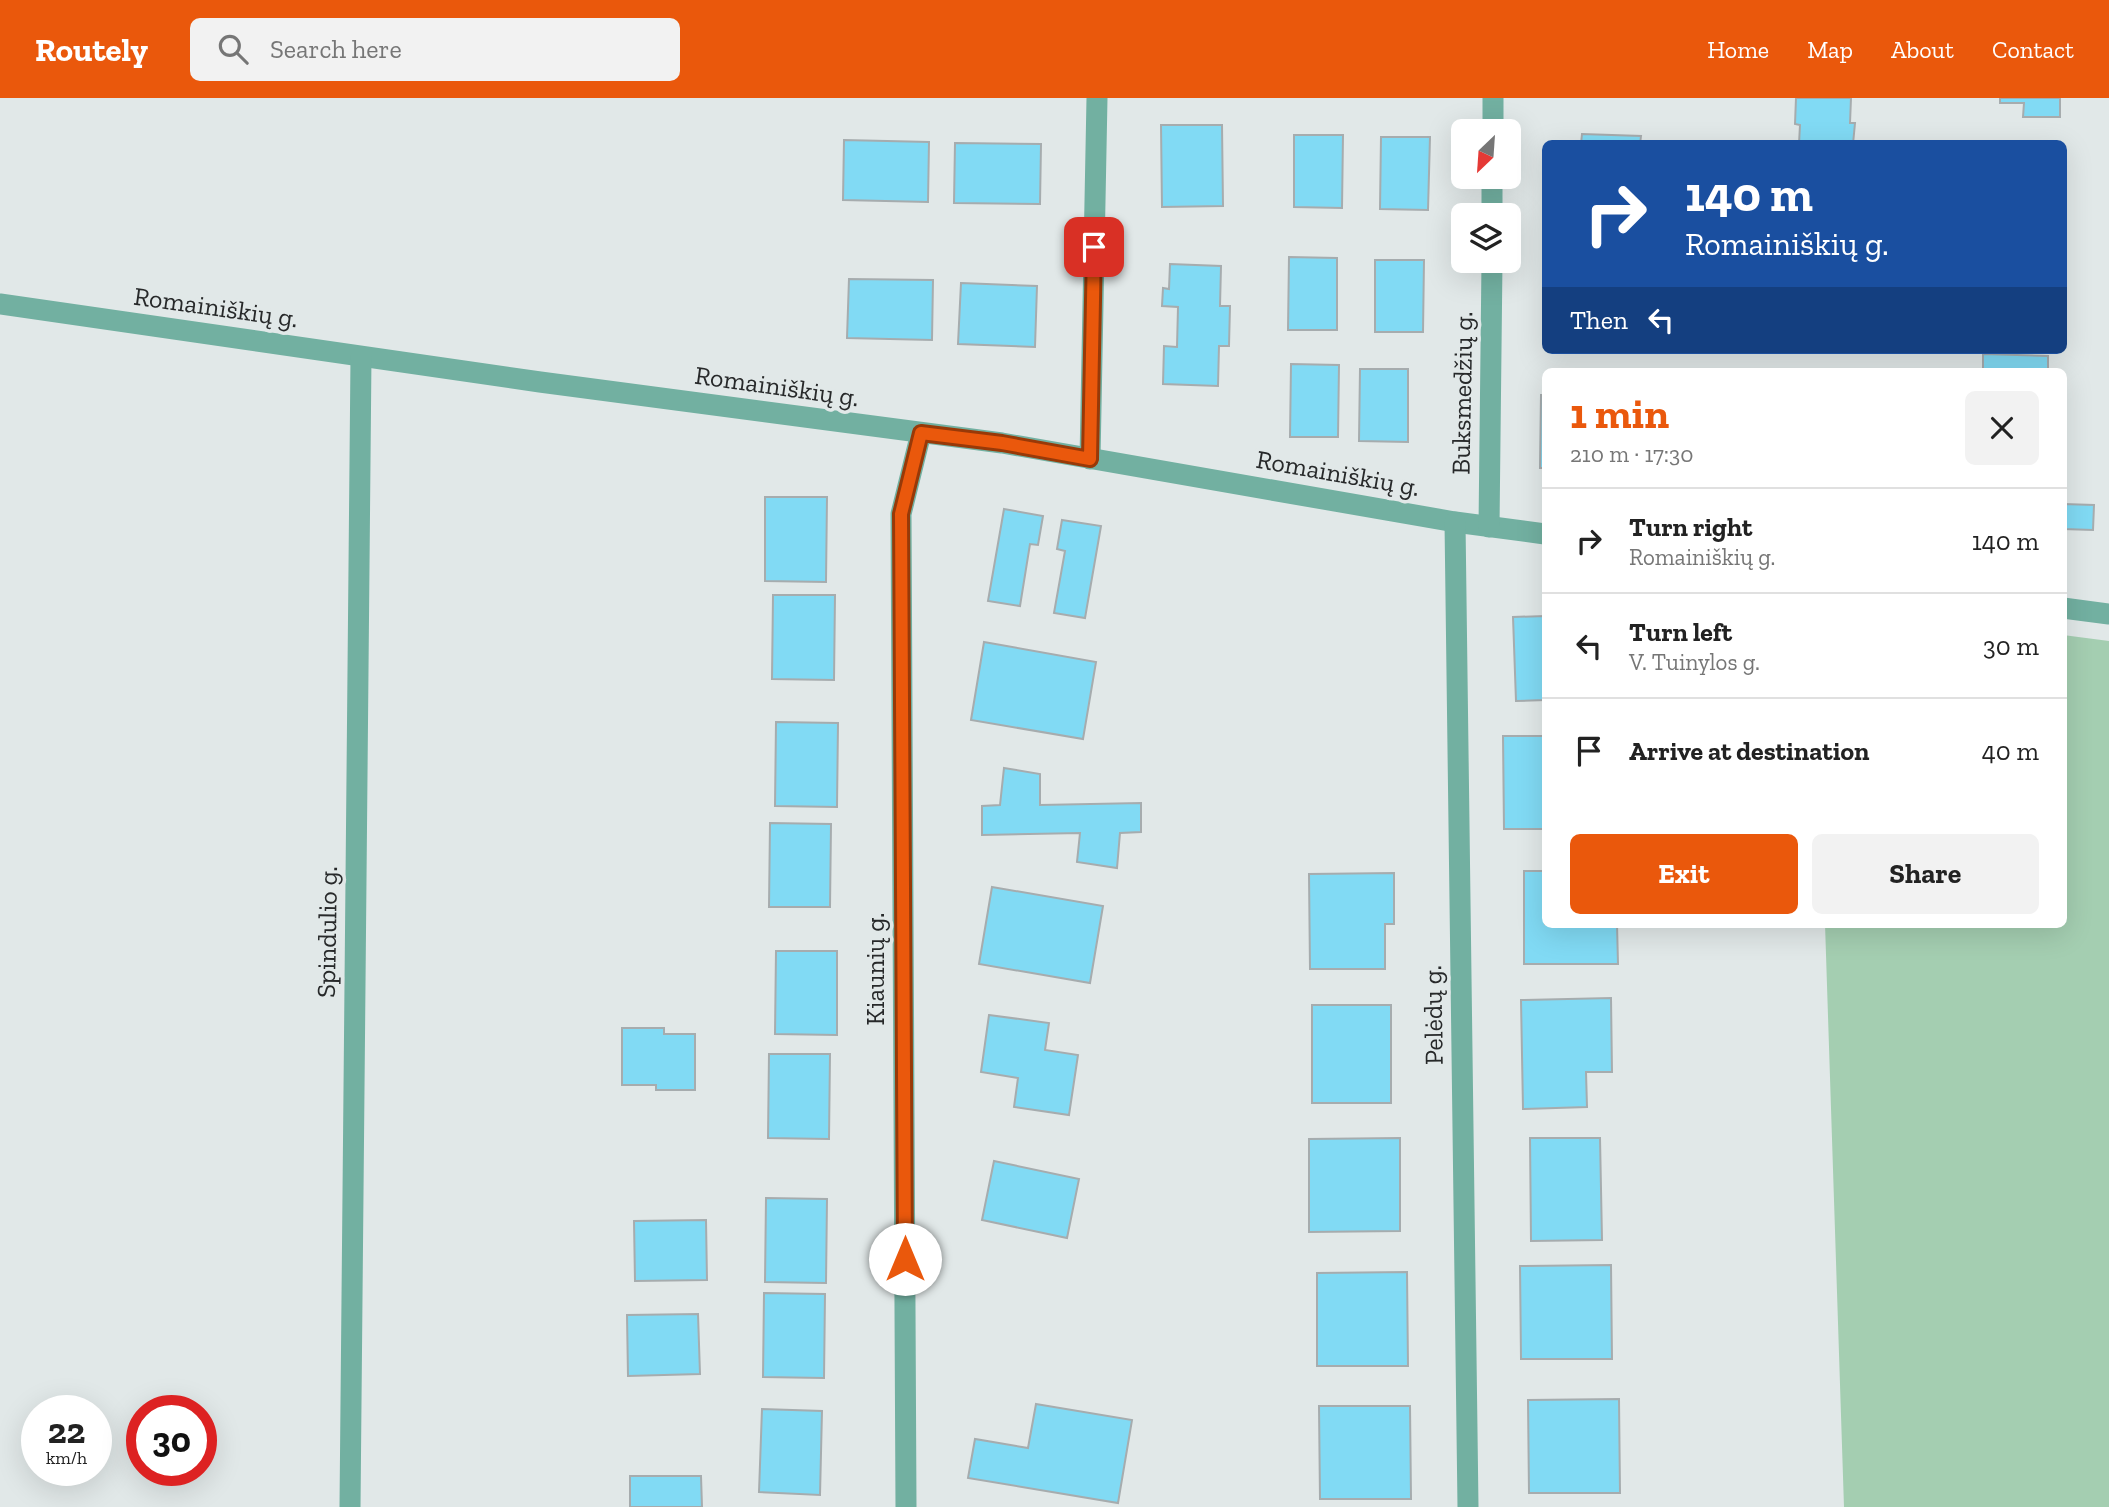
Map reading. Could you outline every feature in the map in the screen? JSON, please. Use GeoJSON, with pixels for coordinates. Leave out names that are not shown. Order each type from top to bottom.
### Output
{"type":"FeatureCollection","features":[{"type":"Feature","properties":{"kind":"street"},"geometry":{"type":"LineString","coordinates":[[1090,459],[1097,98]]}},
{"type":"Feature","properties":{"kind":"street"},"geometry":{"type":"LineString","coordinates":[[1493,98],[1493,119]]}},
{"type":"Feature","properties":{"kind":"street","name":"Buksmedžių g."},"geometry":{"type":"LineString","coordinates":[[1489,527],[1492,273]]}},
{"type":"Feature","properties":{"kind":"street","name":"Romainiškių g."},"geometry":{"type":"LineString","coordinates":[[0,304],[361,357],[1002,443],[1455,522],[1542,534]]}},
{"type":"Feature","properties":{"kind":"street","name":"Spindulio g."},"geometry":{"type":"LineString","coordinates":[[350,1507],[361,357]]}},
{"type":"Feature","properties":{"kind":"street","name":"Kiaunių g."},"geometry":{"type":"LineString","coordinates":[[906,1507],[901,514],[921,433]]}},
{"type":"Feature","properties":{"kind":"street","name":"Pelėdų g."},"geometry":{"type":"LineString","coordinates":[[1455,522],[1468,1507]]}},
{"type":"Feature","properties":{"kind":"street"},"geometry":{"type":"LineString","coordinates":[[2067,609],[2109,614]]}},
{"type":"Feature","properties":{"kind":"green space"},"geometry":{"type":"Polygon","coordinates":[[[2067,636],[2109,641],[2109,1507],[1844,1507],[1825,928],[2067,928],[2067,636]]]}},
{"type":"Feature","properties":{"kind":"building"},"geometry":{"type":"Polygon","coordinates":[[[1796,98],[1851,98],[1850,123],[1855,123],[1853,140],[1799,140],[1800,125],[1795,124],[1796,98]]]}},
{"type":"Feature","properties":{"kind":"building"},"geometry":{"type":"Polygon","coordinates":[[[2000,98],[2060,98],[2060,117],[2023,117],[2024,103],[2000,103],[2000,98]]]}},
{"type":"Feature","properties":{"kind":"building"},"geometry":{"type":"Polygon","coordinates":[[[1161,125],[1222,125],[1223,206],[1162,207],[1161,125]]]}},
{"type":"Feature","properties":{"kind":"building"},"geometry":{"type":"Polygon","coordinates":[[[1582,134],[1641,136],[1640,140],[1581,140],[1582,134]]]}},
{"type":"Feature","properties":{"kind":"building"},"geometry":{"type":"Polygon","coordinates":[[[1294,135],[1343,135],[1342,208],[1294,207],[1294,135]]]}},
{"type":"Feature","properties":{"kind":"building"},"geometry":{"type":"Polygon","coordinates":[[[1381,137],[1430,137],[1428,210],[1380,209],[1381,137]]]}},
{"type":"Feature","properties":{"kind":"building"},"geometry":{"type":"Polygon","coordinates":[[[844,140],[929,142],[928,202],[843,200],[844,140]]]}},
{"type":"Feature","properties":{"kind":"building"},"geometry":{"type":"Polygon","coordinates":[[[955,143],[1041,144],[1040,204],[954,203],[955,143]]]}},
{"type":"Feature","properties":{"kind":"building"},"geometry":{"type":"Polygon","coordinates":[[[1289,257],[1337,258],[1337,330],[1288,330],[1289,257]]]}},
{"type":"Feature","properties":{"kind":"building"},"geometry":{"type":"Polygon","coordinates":[[[1375,260],[1424,260],[1423,332],[1375,332],[1375,260]]]}},
{"type":"Feature","properties":{"kind":"building"},"geometry":{"type":"Polygon","coordinates":[[[1170,264],[1221,266],[1220,306],[1230,306],[1229,346],[1219,346],[1218,386],[1163,384],[1164,346],[1177,347],[1178,307],[1162,306],[1163,288],[1169,289],[1170,264]]]}},
{"type":"Feature","properties":{"kind":"building"},"geometry":{"type":"Polygon","coordinates":[[[849,279],[933,280],[932,340],[847,338],[849,279]]]}},
{"type":"Feature","properties":{"kind":"building"},"geometry":{"type":"Polygon","coordinates":[[[961,283],[1037,286],[1035,347],[958,344],[961,283]]]}},
{"type":"Feature","properties":{"kind":"building"},"geometry":{"type":"Polygon","coordinates":[[[1983,354],[2048,356],[2048,368],[1983,368],[1983,354]]]}},
{"type":"Feature","properties":{"kind":"building"},"geometry":{"type":"Polygon","coordinates":[[[1291,364],[1339,365],[1338,437],[1290,437],[1291,364]]]}},
{"type":"Feature","properties":{"kind":"building"},"geometry":{"type":"Polygon","coordinates":[[[1360,369],[1408,369],[1408,442],[1359,441],[1360,369]]]}},
{"type":"Feature","properties":{"kind":"building"},"geometry":{"type":"Polygon","coordinates":[[[1541,395],[1542,395],[1542,468],[1541,395]]]}},
{"type":"Feature","properties":{"kind":"building"},"geometry":{"type":"Polygon","coordinates":[[[765,497],[827,497],[826,582],[765,581],[765,497]]]}},
{"type":"Feature","properties":{"kind":"building"},"geometry":{"type":"Polygon","coordinates":[[[2067,504],[2094,505],[2093,530],[2067,529],[2067,504]]]}},
{"type":"Feature","properties":{"kind":"building"},"geometry":{"type":"Polygon","coordinates":[[[1004,509],[1043,516],[1038,545],[1030,544],[1020,606],[988,601],[1004,509]]]}},
{"type":"Feature","properties":{"kind":"building"},"geometry":{"type":"Polygon","coordinates":[[[1062,520],[1101,526],[1085,618],[1054,613],[1065,551],[1057,549],[1062,520]]]}},
{"type":"Feature","properties":{"kind":"building"},"geometry":{"type":"Polygon","coordinates":[[[773,595],[835,595],[834,680],[772,679],[773,595]]]}},
{"type":"Feature","properties":{"kind":"building"},"geometry":{"type":"Polygon","coordinates":[[[1542,616],[1542,700],[1516,701],[1513,617],[1542,616]]]}},
{"type":"Feature","properties":{"kind":"building"},"geometry":{"type":"Polygon","coordinates":[[[984,642],[1096,662],[1083,739],[971,720],[984,642]]]}},
{"type":"Feature","properties":{"kind":"building"},"geometry":{"type":"Polygon","coordinates":[[[776,722],[838,723],[837,807],[775,806],[776,722]]]}},
{"type":"Feature","properties":{"kind":"building"},"geometry":{"type":"Polygon","coordinates":[[[1503,736],[1542,736],[1542,829],[1504,829],[1503,736]]]}},
{"type":"Feature","properties":{"kind":"building"},"geometry":{"type":"Polygon","coordinates":[[[1004,768],[1040,774],[1040,805],[1141,803],[1141,832],[1120,833],[1117,868],[1077,862],[1080,833],[982,835],[982,806],[1000,805],[1004,768]]]}},
{"type":"Feature","properties":{"kind":"building"},"geometry":{"type":"Polygon","coordinates":[[[770,823],[831,824],[830,907],[769,907],[770,823]]]}},
{"type":"Feature","properties":{"kind":"building"},"geometry":{"type":"Polygon","coordinates":[[[1524,871],[1542,871],[1542,928],[1617,928],[1618,964],[1524,964],[1524,871]]]}},
{"type":"Feature","properties":{"kind":"building"},"geometry":{"type":"Polygon","coordinates":[[[1394,873],[1394,924],[1385,924],[1385,969],[1310,969],[1309,874],[1394,873]]]}},
{"type":"Feature","properties":{"kind":"building"},"geometry":{"type":"Polygon","coordinates":[[[992,887],[1103,906],[1090,983],[979,964],[992,887]]]}},
{"type":"Feature","properties":{"kind":"building"},"geometry":{"type":"Polygon","coordinates":[[[776,951],[837,951],[837,1035],[775,1034],[776,951]]]}},
{"type":"Feature","properties":{"kind":"building"},"geometry":{"type":"Polygon","coordinates":[[[1611,998],[1612,1072],[1586,1072],[1587,1107],[1523,1109],[1521,1000],[1611,998]]]}},
{"type":"Feature","properties":{"kind":"building"},"geometry":{"type":"Polygon","coordinates":[[[1312,1005],[1391,1005],[1391,1103],[1312,1103],[1312,1005]]]}},
{"type":"Feature","properties":{"kind":"building"},"geometry":{"type":"Polygon","coordinates":[[[989,1015],[1049,1023],[1045,1050],[1078,1055],[1069,1115],[1014,1107],[1018,1078],[981,1072],[989,1015]]]}},
{"type":"Feature","properties":{"kind":"building"},"geometry":{"type":"Polygon","coordinates":[[[622,1028],[664,1028],[664,1034],[695,1034],[695,1090],[656,1090],[656,1085],[622,1085],[622,1028]]]}},
{"type":"Feature","properties":{"kind":"building"},"geometry":{"type":"Polygon","coordinates":[[[769,1054],[830,1054],[829,1139],[768,1138],[769,1054]]]}},
{"type":"Feature","properties":{"kind":"building"},"geometry":{"type":"Polygon","coordinates":[[[1400,1138],[1400,1231],[1309,1232],[1309,1139],[1400,1138]]]}},
{"type":"Feature","properties":{"kind":"building"},"geometry":{"type":"Polygon","coordinates":[[[1530,1138],[1600,1138],[1602,1240],[1531,1241],[1530,1138]]]}},
{"type":"Feature","properties":{"kind":"building"},"geometry":{"type":"Polygon","coordinates":[[[994,1161],[1079,1179],[1067,1238],[982,1220],[994,1161]]]}},
{"type":"Feature","properties":{"kind":"building"},"geometry":{"type":"Polygon","coordinates":[[[766,1198],[827,1199],[826,1283],[765,1282],[766,1198]]]}},
{"type":"Feature","properties":{"kind":"building"},"geometry":{"type":"Polygon","coordinates":[[[706,1220],[707,1280],[635,1281],[634,1221],[706,1220]]]}},
{"type":"Feature","properties":{"kind":"building"},"geometry":{"type":"Polygon","coordinates":[[[1611,1265],[1612,1359],[1521,1359],[1520,1266],[1611,1265]]]}},
{"type":"Feature","properties":{"kind":"building"},"geometry":{"type":"Polygon","coordinates":[[[1407,1272],[1408,1366],[1317,1366],[1317,1273],[1407,1272]]]}},
{"type":"Feature","properties":{"kind":"building"},"geometry":{"type":"Polygon","coordinates":[[[764,1293],[825,1294],[824,1378],[763,1377],[764,1293]]]}},
{"type":"Feature","properties":{"kind":"building"},"geometry":{"type":"Polygon","coordinates":[[[698,1314],[700,1374],[628,1376],[627,1315],[698,1314]]]}},
{"type":"Feature","properties":{"kind":"building"},"geometry":{"type":"Polygon","coordinates":[[[1619,1399],[1620,1493],[1529,1493],[1528,1400],[1619,1399]]]}},
{"type":"Feature","properties":{"kind":"building"},"geometry":{"type":"Polygon","coordinates":[[[1036,1404],[1132,1420],[1118,1503],[968,1478],[975,1439],[1028,1448],[1036,1404]]]}},
{"type":"Feature","properties":{"kind":"building"},"geometry":{"type":"Polygon","coordinates":[[[1319,1406],[1410,1406],[1411,1499],[1320,1499],[1319,1406]]]}},
{"type":"Feature","properties":{"kind":"building"},"geometry":{"type":"Polygon","coordinates":[[[762,1409],[822,1411],[820,1495],[759,1492],[762,1409]]]}},
{"type":"Feature","properties":{"kind":"building"},"geometry":{"type":"Polygon","coordinates":[[[630,1476],[701,1476],[702,1507],[630,1507],[630,1476]]]}},
{"type":"Feature","properties":{"kind":"route"},"geometry":{"type":"LineString","coordinates":[[905,1259],[901,514],[921,433],[1002,443],[1090,459],[1094,247]]}}]}
